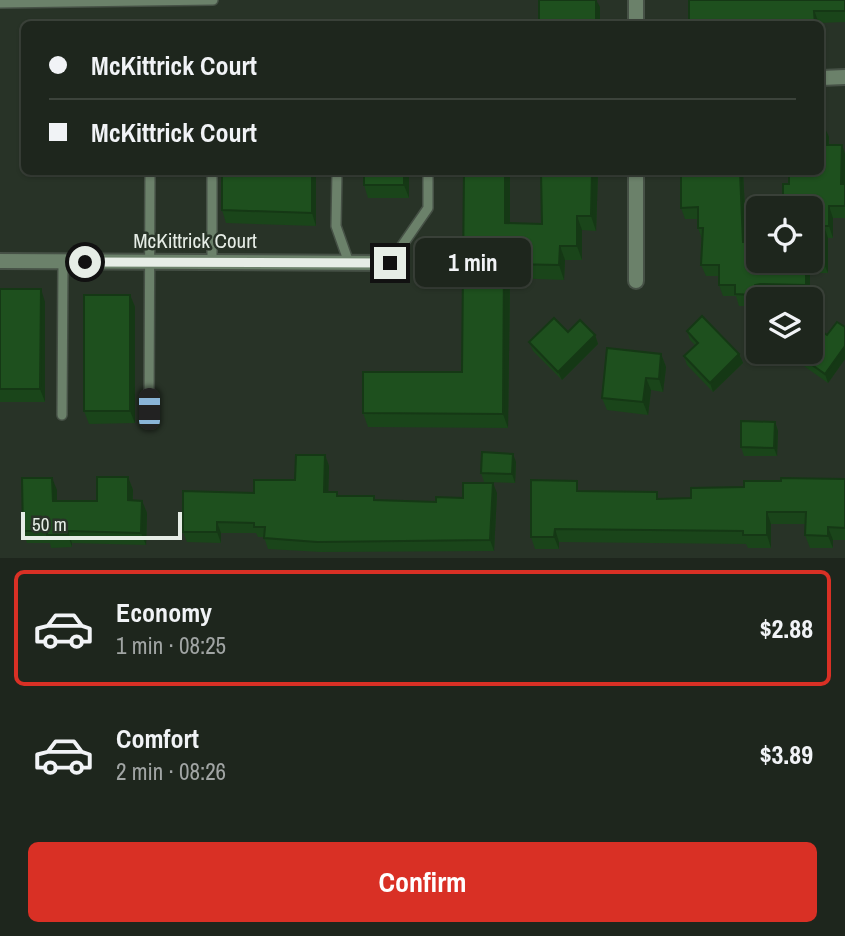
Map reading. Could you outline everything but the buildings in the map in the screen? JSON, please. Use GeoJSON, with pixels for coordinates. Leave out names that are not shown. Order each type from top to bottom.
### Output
{"type":"FeatureCollection","features":[{"type":"Feature","properties":{"kind":"street"},"geometry":{"type":"LineString","coordinates":[[636,0],[636,21]]}},
{"type":"Feature","properties":{"kind":"street"},"geometry":{"type":"LineString","coordinates":[[824,78],[845,77]]}},
{"type":"Feature","properties":{"kind":"street"},"geometry":{"type":"LineString","coordinates":[[636,175],[636,281]]}},
{"type":"Feature","properties":{"kind":"street","name":"McKittrick Court"},"geometry":{"type":"LineString","coordinates":[[0,261],[390,263]]}},
{"type":"Feature","properties":{"kind":"lane"},"geometry":{"type":"LineString","coordinates":[[0,3],[213,0]]}},
{"type":"Feature","properties":{"kind":"lane"},"geometry":{"type":"LineString","coordinates":[[149,409],[150,175]]}},
{"type":"Feature","properties":{"kind":"lane"},"geometry":{"type":"LineString","coordinates":[[212,175],[212,262]]}},
{"type":"Feature","properties":{"kind":"lane"},"geometry":{"type":"LineString","coordinates":[[337,175],[336,226],[349,263]]}},
{"type":"Feature","properties":{"kind":"lane"},"geometry":{"type":"LineString","coordinates":[[390,263],[428,208],[428,175]]}},
{"type":"Feature","properties":{"kind":"lane"},"geometry":{"type":"LineString","coordinates":[[62,415],[63,262]]}},
{"type":"Feature","properties":{"kind":"route"},"geometry":{"type":"LineString","coordinates":[[85,262],[390,263]]}}]}
